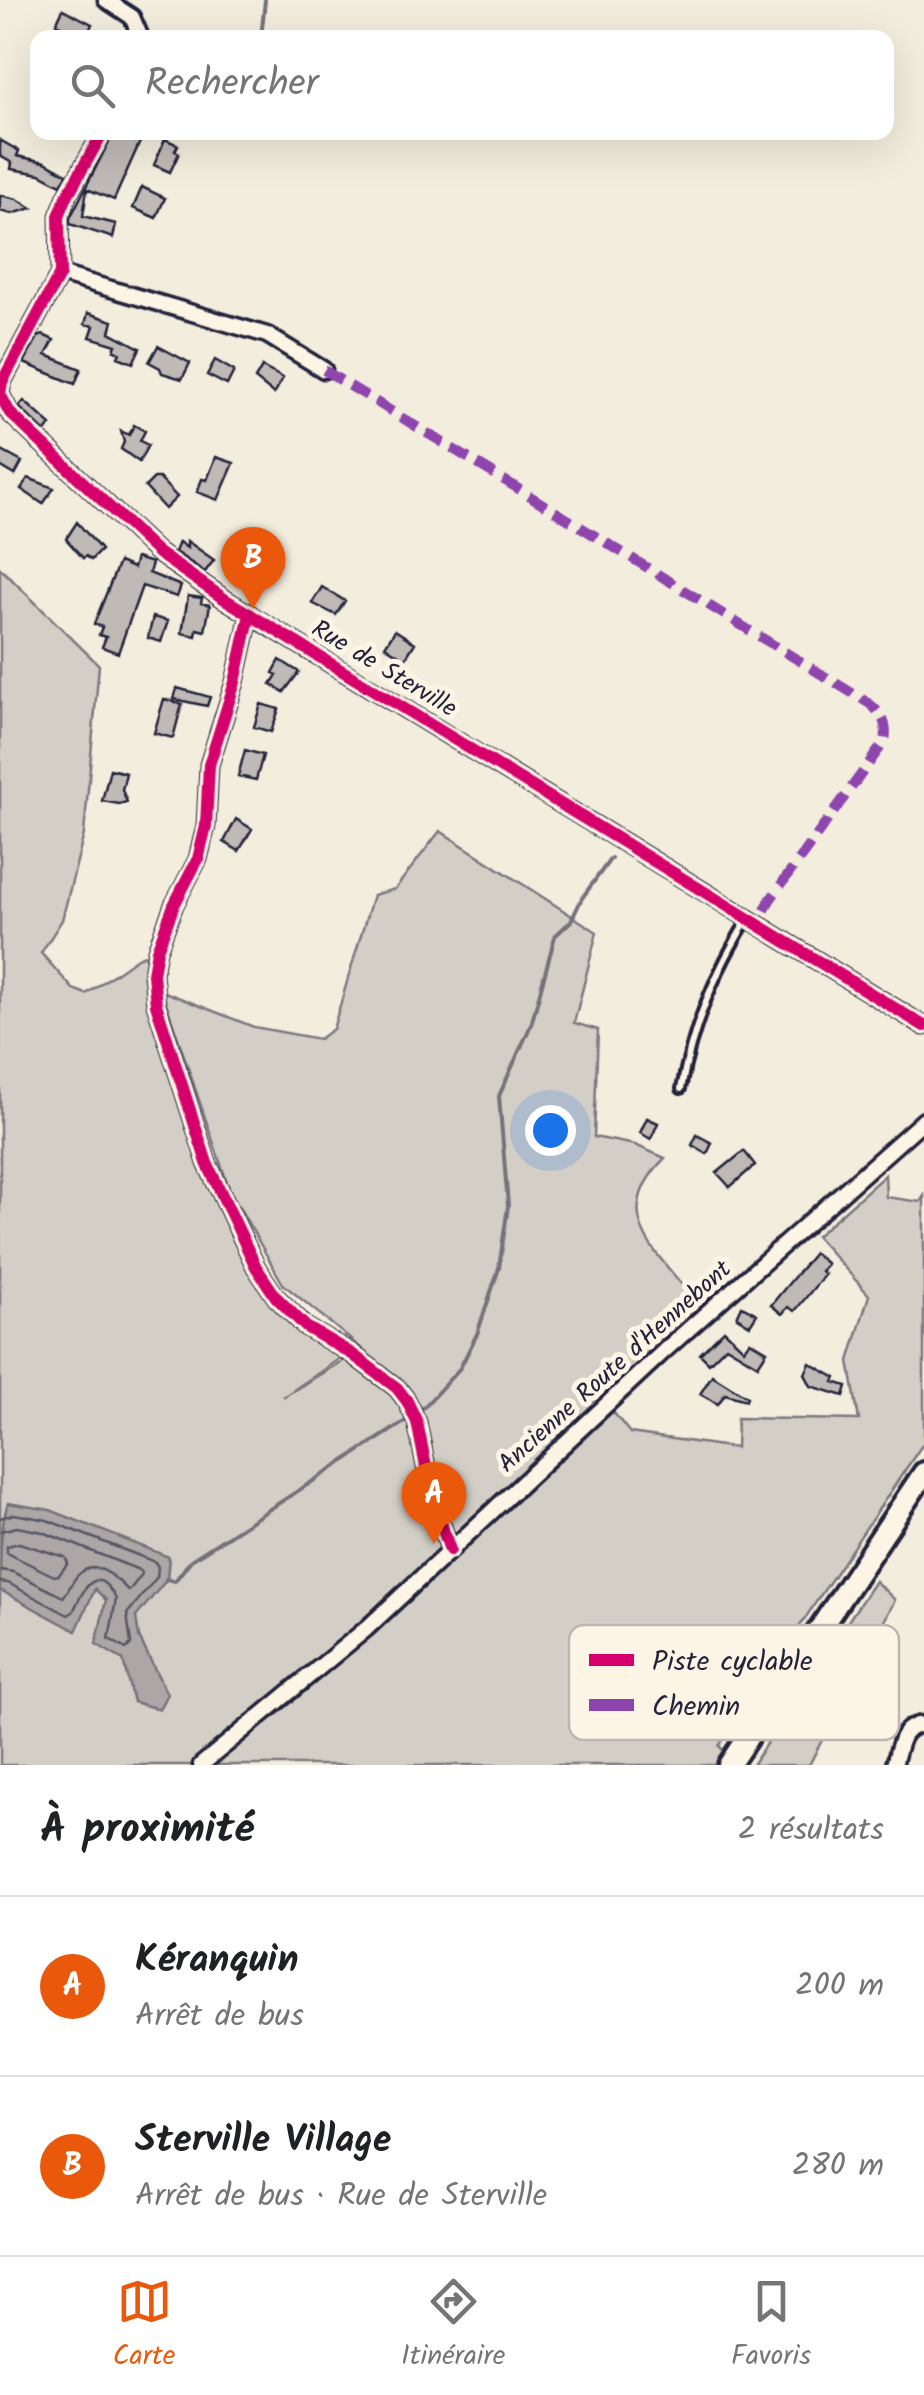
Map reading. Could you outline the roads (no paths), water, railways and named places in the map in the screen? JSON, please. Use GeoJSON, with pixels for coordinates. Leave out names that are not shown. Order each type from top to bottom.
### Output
{"type":"FeatureCollection","features":[{"type":"Feature","properties":{"kind":"main road"},"geometry":{"type":"LineString","coordinates":[[822,1625],[924,1473]]}},
{"type":"Feature","properties":{"kind":"main road"},"geometry":{"type":"LineString","coordinates":[[728,1765],[745,1740]]}},
{"type":"Feature","properties":{"kind":"street"},"geometry":{"type":"LineString","coordinates":[[106,0],[132,17],[137,30]]}},
{"type":"Feature","properties":{"kind":"street"},"geometry":{"type":"LineString","coordinates":[[98,140],[59,216],[60,274],[267,335],[324,370]]}},
{"type":"Feature","properties":{"kind":"street","name":"Rue de Sterville"},"geometry":{"type":"LineString","coordinates":[[60,274],[2,382],[0,394],[10,413],[158,553],[250,614],[924,1026]]}},
{"type":"Feature","properties":{"kind":"street"},"geometry":{"type":"LineString","coordinates":[[250,614],[236,682],[209,765],[206,826],[198,859],[156,950],[156,1004],[207,1162],[256,1267],[276,1297],[306,1327],[352,1354],[397,1388],[414,1411],[432,1497],[450,1550]]}},
{"type":"Feature","properties":{"kind":"street","name":"Ancienne Route d'Hennebont"},"geometry":{"type":"LineString","coordinates":[[201,1765],[366,1629],[664,1350],[924,1120]]}},
{"type":"Feature","properties":{"kind":"street"},"geometry":{"type":"LineString","coordinates":[[894,1765],[903,1733],[910,1726],[924,1724]]}},
{"type":"Feature","properties":{"kind":"lane"},"geometry":{"type":"LineString","coordinates":[[681,1089],[701,1014],[748,918]]}},
{"type":"Feature","properties":{"kind":"water"},"geometry":{"type":"Polygon","coordinates":[[[8,1503],[50,1510],[169,1557],[167,1579],[136,1617],[139,1637],[167,1694],[159,1709],[133,1702],[123,1660],[96,1644],[106,1600],[95,1589],[76,1631],[0,1590],[2,1534],[8,1503]]]}},
{"type":"Feature","properties":{"kind":"waterway"},"geometry":{"type":"LineString","coordinates":[[262,30],[265,0]]}},
{"type":"Feature","properties":{"kind":"waterway"},"geometry":{"type":"LineString","coordinates":[[423,1408],[460,1368],[477,1334],[499,1268],[508,1206],[499,1096],[531,1025],[555,936],[571,921],[582,898],[611,858]]}},
{"type":"Feature","properties":{"kind":"waterway"},"geometry":{"type":"LineString","coordinates":[[166,1579],[175,1581],[191,1560],[409,1419]]}},
{"type":"Feature","properties":{"kind":"place","name":"Sterville Village"},"geometry":{"type":"Point","coordinates":[253,609]}},
{"type":"Feature","properties":{"kind":"place","name":"Kéranquin"},"geometry":{"type":"Point","coordinates":[434,1544]}}]}
